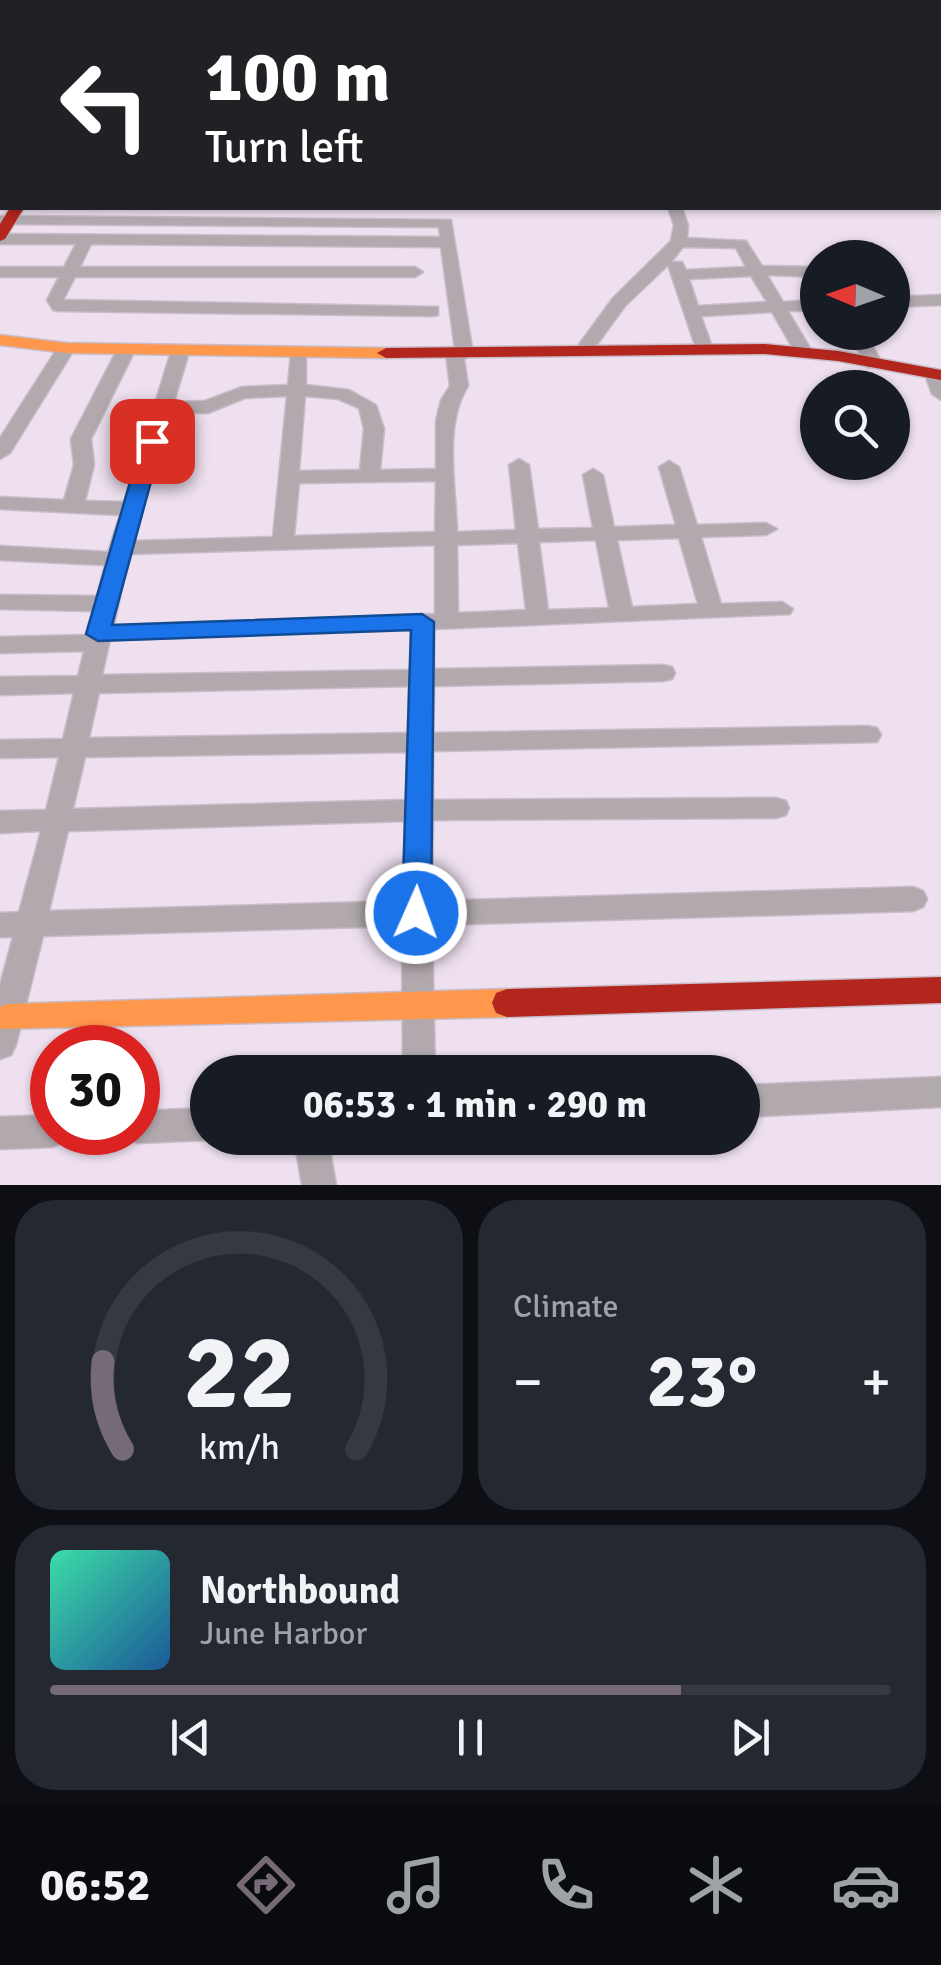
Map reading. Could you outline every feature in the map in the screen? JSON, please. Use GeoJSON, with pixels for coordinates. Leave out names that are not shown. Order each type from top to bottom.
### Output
{"type":"FeatureCollection","features":[{"type":"Feature","properties":{"kind":"main road"},"geometry":{"type":"LineString","coordinates":[[4,346],[300,354],[703,347],[804,353],[873,363],[939,381]]}},
{"type":"Feature","properties":{"kind":"main road"},"geometry":{"type":"LineString","coordinates":[[3,1030],[417,1005],[941,990]]}},
{"type":"Feature","properties":{"kind":"street"},"geometry":{"type":"LineString","coordinates":[[676,210],[681,224],[675,247],[679,275],[703,347]]}},
{"type":"Feature","properties":{"kind":"street"},"geometry":{"type":"LineString","coordinates":[[5,225],[254,215],[443,215],[460,354],[459,386],[446,408],[444,538],[435,622],[423,677],[416,913],[418,1055]]}},
{"type":"Feature","properties":{"kind":"street"},"geometry":{"type":"LineString","coordinates":[[5,225],[86,240],[448,242]]}},
{"type":"Feature","properties":{"kind":"street"},"geometry":{"type":"LineString","coordinates":[[86,240],[55,300],[69,308],[432,311]]}},
{"type":"Feature","properties":{"kind":"street"},"geometry":{"type":"LineString","coordinates":[[584,350],[619,302],[675,247],[741,244],[760,270],[804,353]]}},
{"type":"Feature","properties":{"kind":"street"},"geometry":{"type":"LineString","coordinates":[[679,275],[800,271]]}},
{"type":"Feature","properties":{"kind":"street"},"geometry":{"type":"LineString","coordinates":[[0,272],[415,272]]}},
{"type":"Feature","properties":{"kind":"street"},"geometry":{"type":"LineString","coordinates":[[300,311],[306,273]]}},
{"type":"Feature","properties":{"kind":"street"},"geometry":{"type":"LineString","coordinates":[[910,301],[941,300]]}},
{"type":"Feature","properties":{"kind":"street"},"geometry":{"type":"LineString","coordinates":[[691,310],[800,306]]}},
{"type":"Feature","properties":{"kind":"street"},"geometry":{"type":"LineString","coordinates":[[0,453],[66,348]]}},
{"type":"Feature","properties":{"kind":"street"},"geometry":{"type":"LineString","coordinates":[[73,506],[84,465],[81,439],[126,350]]}},
{"type":"Feature","properties":{"kind":"street"},"geometry":{"type":"LineString","coordinates":[[866,350],[873,363]]}},
{"type":"Feature","properties":{"kind":"street"},"geometry":{"type":"LineString","coordinates":[[3,1030],[57,820],[118,553],[180,352]]}},
{"type":"Feature","properties":{"kind":"street"},"geometry":{"type":"LineString","coordinates":[[283,543],[300,354]]}},
{"type":"Feature","properties":{"kind":"street"},"geometry":{"type":"LineString","coordinates":[[162,408],[208,407],[242,393],[296,390],[342,394],[368,404],[374,429],[369,476]]}},
{"type":"Feature","properties":{"kind":"street"},"geometry":{"type":"LineString","coordinates":[[519,464],[538,618]]}},
{"type":"Feature","properties":{"kind":"street"},"geometry":{"type":"LineString","coordinates":[[669,467],[712,612]]}},
{"type":"Feature","properties":{"kind":"street"},"geometry":{"type":"LineString","coordinates":[[288,477],[444,476]]}},
{"type":"Feature","properties":{"kind":"street"},"geometry":{"type":"LineString","coordinates":[[593,476],[622,615]]}},
{"type":"Feature","properties":{"kind":"street"},"geometry":{"type":"LineString","coordinates":[[0,503],[131,508]]}},
{"type":"Feature","properties":{"kind":"street"},"geometry":{"type":"LineString","coordinates":[[0,553],[118,553],[283,543],[766,529]]}},
{"type":"Feature","properties":{"kind":"street"},"geometry":{"type":"LineString","coordinates":[[0,602],[105,604]]}},
{"type":"Feature","properties":{"kind":"street"},"geometry":{"type":"LineString","coordinates":[[0,645],[782,609]]}},
{"type":"Feature","properties":{"kind":"street"},"geometry":{"type":"LineString","coordinates":[[0,686],[663,672]]}},
{"type":"Feature","properties":{"kind":"street"},"geometry":{"type":"LineString","coordinates":[[0,749],[868,735]]}},
{"type":"Feature","properties":{"kind":"street"},"geometry":{"type":"LineString","coordinates":[[0,822],[420,810],[776,808]]}},
{"type":"Feature","properties":{"kind":"street"},"geometry":{"type":"LineString","coordinates":[[0,925],[913,898]]}},
{"type":"Feature","properties":{"kind":"street"},"geometry":{"type":"LineString","coordinates":[[760,1100],[941,1092]]}},
{"type":"Feature","properties":{"kind":"street"},"geometry":{"type":"LineString","coordinates":[[160,1126],[190,1125]]}},
{"type":"Feature","properties":{"kind":"street"},"geometry":{"type":"LineString","coordinates":[[0,1133],[30,1132]]}},
{"type":"Feature","properties":{"kind":"street"},"geometry":{"type":"LineString","coordinates":[[314,1155],[319,1185]]}},
{"type":"Feature","properties":{"kind":"traffic: slow"},"geometry":{"type":"LineString","coordinates":[[0,340],[66,348],[386,353]]}},
{"type":"Feature","properties":{"kind":"traffic: slow"},"geometry":{"type":"LineString","coordinates":[[7,1018],[507,1003]]}},
{"type":"Feature","properties":{"kind":"traffic: jam"},"geometry":{"type":"LineString","coordinates":[[0,236],[16,210]]}},
{"type":"Feature","properties":{"kind":"traffic: jam"},"geometry":{"type":"LineString","coordinates":[[386,353],[765,349],[838,356],[941,375]]}},
{"type":"Feature","properties":{"kind":"traffic: jam"},"geometry":{"type":"LineString","coordinates":[[507,1003],[941,990]]}},
{"type":"Feature","properties":{"kind":"route"},"geometry":{"type":"LineString","coordinates":[[152,441],[98,634],[422,622],[416,913]]}}]}
